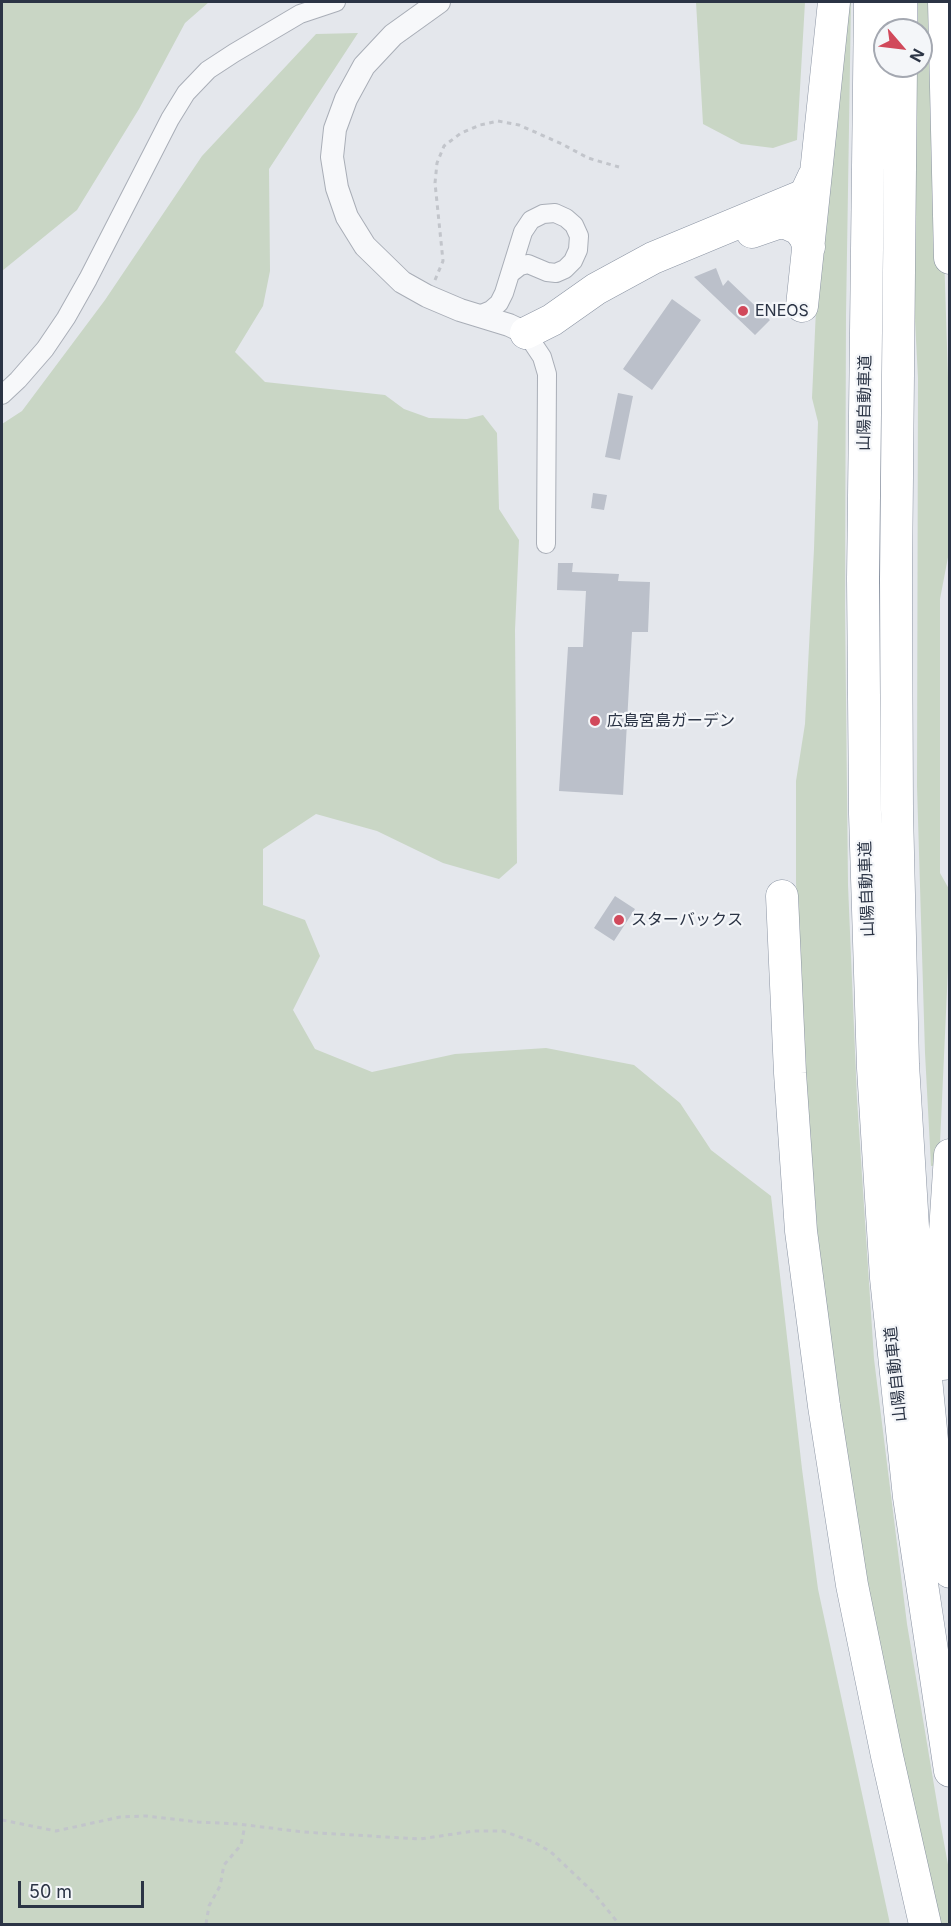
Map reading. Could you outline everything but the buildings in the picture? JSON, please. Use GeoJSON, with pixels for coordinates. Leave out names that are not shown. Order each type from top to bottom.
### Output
{"type":"FeatureCollection","features":[{"type":"Feature","properties":{"kind":"highway"},"geometry":{"type":"LineString","coordinates":[[802,306],[834,2]]}},
{"type":"Feature","properties":{"kind":"highway","name":"山陽自動車道"},"geometry":{"type":"LineString","coordinates":[[870,2],[863,590],[865,814],[873,1068],[886,1278],[909,1497],[950,1771]]}},
{"type":"Feature","properties":{"kind":"highway"},"geometry":{"type":"LineString","coordinates":[[901,2],[901,18]]}},
{"type":"Feature","properties":{"kind":"highway"},"geometry":{"type":"LineString","coordinates":[[944,2],[950,258]]}},
{"type":"Feature","properties":{"kind":"highway","name":"山陽自動車道"},"geometry":{"type":"LineString","coordinates":[[901,78],[896,614],[897,810],[903,1064],[916,1276],[937,1491],[950,1572]]}},
{"type":"Feature","properties":{"kind":"highway"},"geometry":{"type":"LineString","coordinates":[[526,333],[552,320],[596,289],[653,258],[800,197],[806,193],[814,176]]}},
{"type":"Feature","properties":{"kind":"highway"},"geometry":{"type":"LineString","coordinates":[[526,333],[555,324],[635,277],[778,223],[793,225],[799,229],[809,247]]}},
{"type":"Feature","properties":{"kind":"highway"},"geometry":{"type":"LineString","coordinates":[[782,896],[790,1072],[801,1231],[824,1406],[852,1585],[925,1924]]}},
{"type":"Feature","properties":{"kind":"highway"},"geometry":{"type":"LineString","coordinates":[[950,1155],[942,1278],[943,1361],[950,1449]]}},
{"type":"Feature","properties":{"kind":"street"},"geometry":{"type":"LineString","coordinates":[[2,395],[45,349],[66,318],[170,119],[186,93],[208,70],[234,53],[300,14],[336,2]]}},
{"type":"Feature","properties":{"kind":"street"},"geometry":{"type":"LineString","coordinates":[[439,2],[393,35],[364,66],[346,99],[335,129],[332,157],[337,188],[347,217],[365,246],[402,282],[460,310],[509,325],[526,333],[542,357],[547,374],[546,544]]}},
{"type":"Feature","properties":{"kind":"street"},"geometry":{"type":"LineString","coordinates":[[479,315],[491,310],[499,303],[511,273]]}},
{"type":"Feature","properties":{"kind":"path"},"geometry":{"type":"LineString","coordinates":[[427,296],[443,261],[435,183],[437,163],[444,146],[461,133],[498,121],[519,124],[588,158],[619,167]]}},
{"type":"Feature","properties":{"kind":"path"},"geometry":{"type":"LineString","coordinates":[[2,1820],[56,1831],[120,1817],[146,1816],[303,1832],[420,1839],[474,1831],[503,1831],[534,1842],[551,1852],[593,1892],[619,1924]]}},
{"type":"Feature","properties":{"kind":"path"},"geometry":{"type":"LineString","coordinates":[[206,1924],[209,1906],[220,1886],[225,1865],[241,1845],[245,1825]]}},
{"type":"Feature","properties":{"kind":"green space"},"geometry":{"type":"Polygon","coordinates":[[[2,2],[209,2],[185,23],[139,109],[77,210],[2,271],[2,2]]]}},
{"type":"Feature","properties":{"kind":"green space"},"geometry":{"type":"Polygon","coordinates":[[[696,2],[805,2],[797,140],[773,148],[741,144],[703,124],[696,2]]]}},
{"type":"Feature","properties":{"kind":"green space"},"geometry":{"type":"Polygon","coordinates":[[[837,2],[851,2],[846,315],[845,606],[848,885],[857,1099],[874,1359],[907,1624],[949,1870],[949,1924],[939,1924],[855,1548],[805,1150],[796,882],[796,781],[805,724],[818,422],[812,398],[837,2]]]}},
{"type":"Feature","properties":{"kind":"green space"},"geometry":{"type":"Polygon","coordinates":[[[918,2],[936,2],[950,440],[949,552],[940,599],[940,873],[949,889],[950,925],[939,1165],[931,1166],[925,1053],[917,786],[918,378],[914,302],[917,78],[933,78],[933,18],[918,18],[918,2]]]}},
{"type":"Feature","properties":{"kind":"green space"},"geometry":{"type":"Polygon","coordinates":[[[358,33],[269,169],[270,271],[263,306],[235,352],[265,382],[385,395],[404,409],[429,418],[467,419],[483,415],[497,433],[499,509],[519,540],[515,630],[517,863],[499,879],[443,863],[377,831],[316,814],[263,849],[263,905],[305,920],[320,956],[293,1010],[315,1049],[372,1072],[455,1054],[546,1048],[634,1065],[680,1103],[711,1150],[771,1196],[818,1589],[890,1924],[2,1924],[2,424],[22,411],[105,300],[202,156],[316,34],[358,33]]]}},
{"type":"Feature","properties":{"kind":"place","name":"ENEOS"},"geometry":{"type":"Point","coordinates":[743,311]}},
{"type":"Feature","properties":{"kind":"place","name":"広島宮島ガーデン"},"geometry":{"type":"Point","coordinates":[595,721]}},
{"type":"Feature","properties":{"kind":"place","name":"スターバックス"},"geometry":{"type":"Point","coordinates":[619,920]}}]}
